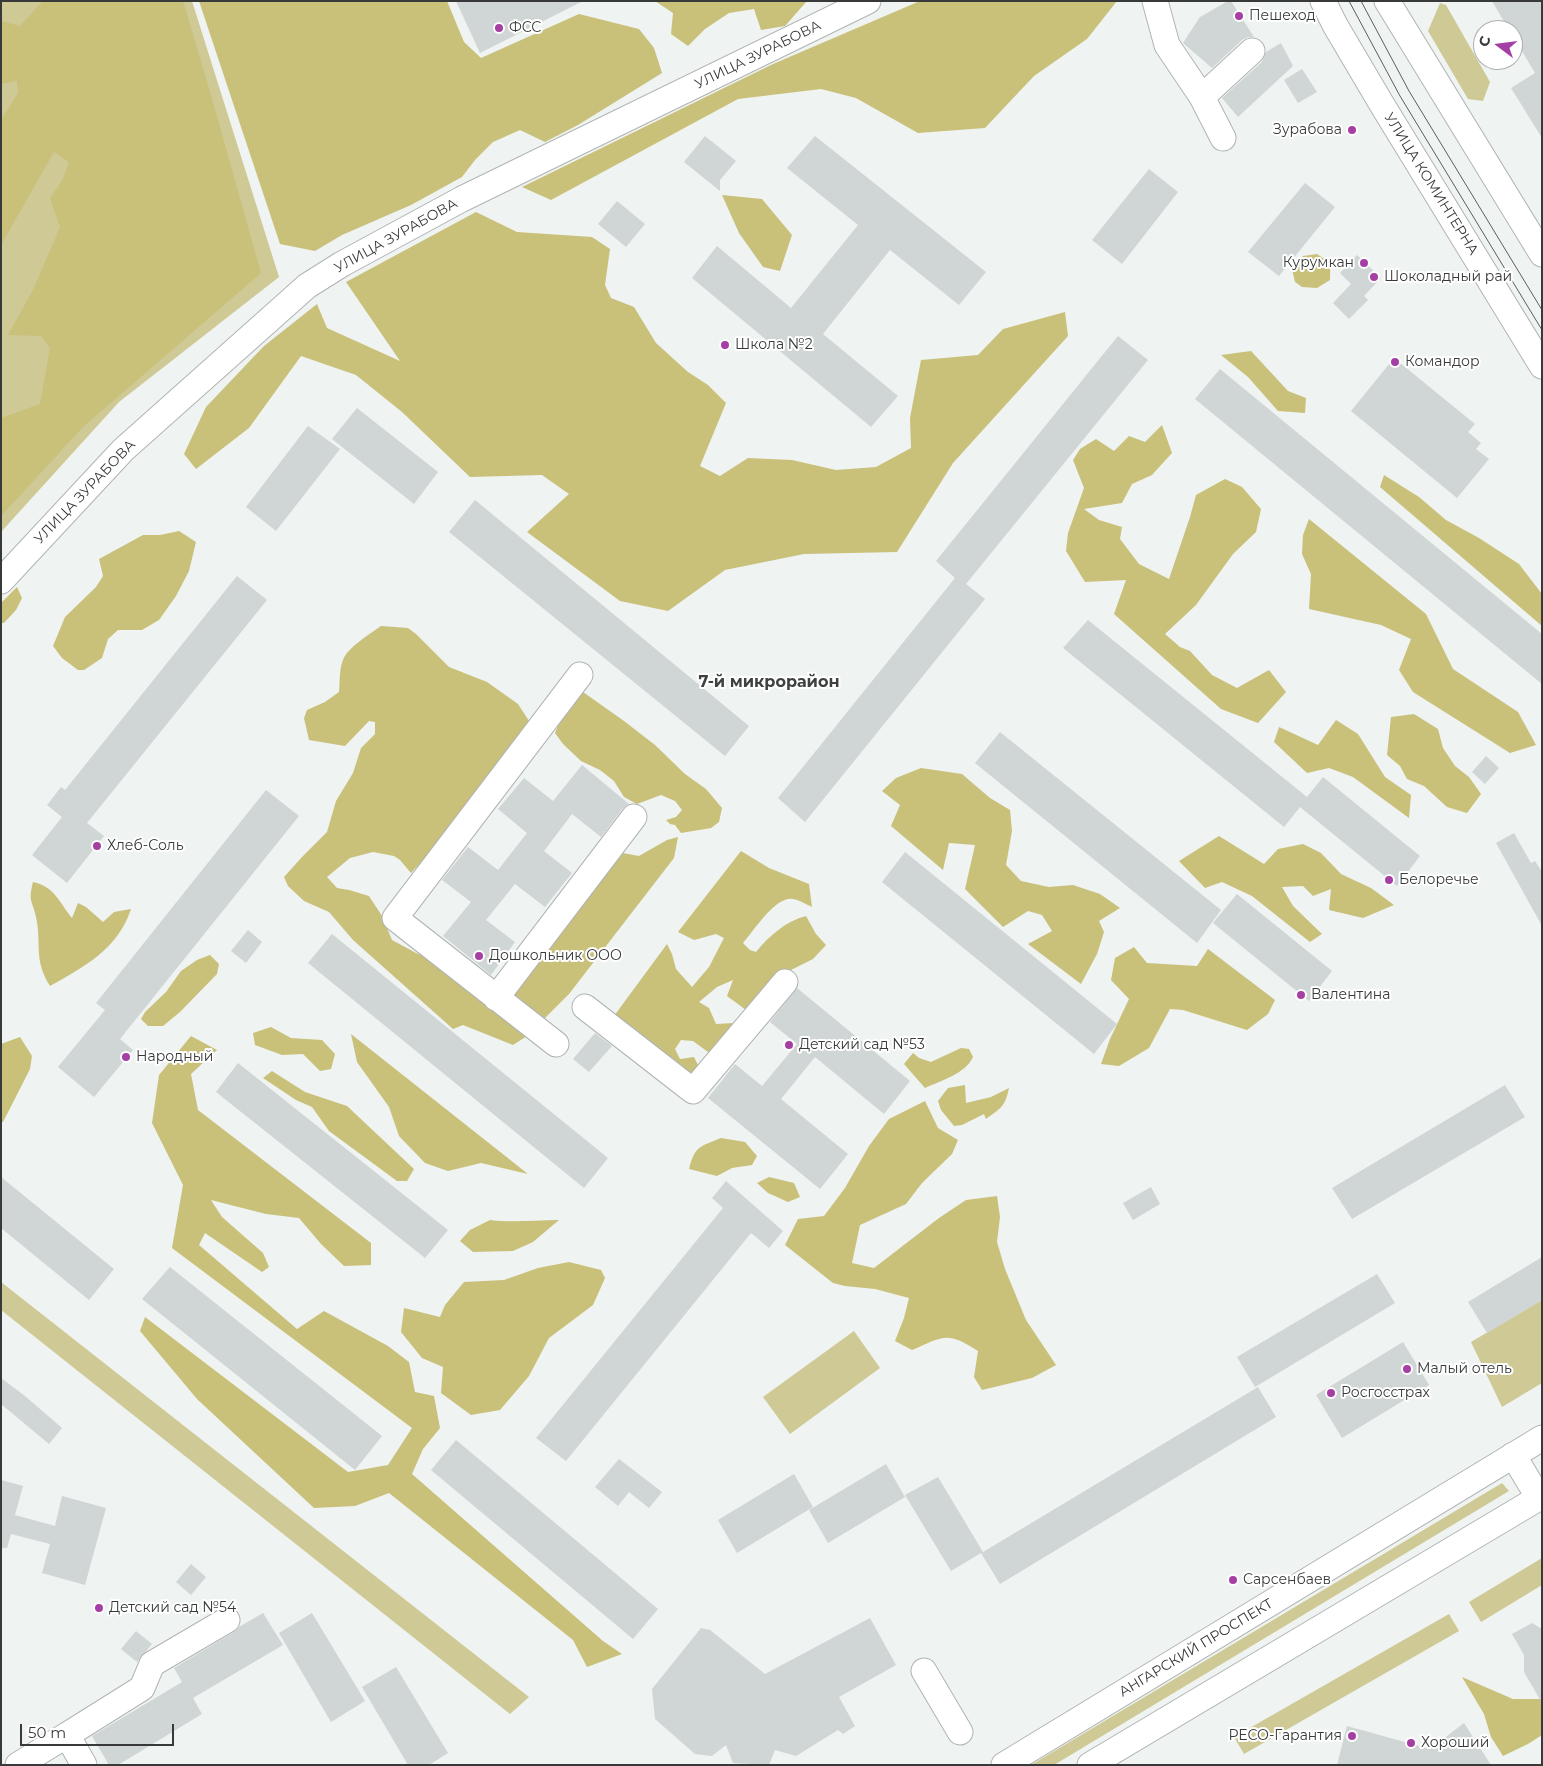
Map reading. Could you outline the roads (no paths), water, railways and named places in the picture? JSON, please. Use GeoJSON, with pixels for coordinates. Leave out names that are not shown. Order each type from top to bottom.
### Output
{"type":"FeatureCollection","features":[{"type":"Feature","properties":{"kind":"street","name":"УЛИЦА ЗУРАБОВА"},"geometry":{"type":"LineString","coordinates":[[1,581],[123,450],[307,286],[342,264],[478,190],[688,90],[868,1]]}},
{"type":"Feature","properties":{"kind":"street"},"geometry":{"type":"LineString","coordinates":[[1155,1],[1167,45],[1202,97],[1223,138]]}},
{"type":"Feature","properties":{"kind":"street","name":"УЛИЦА КОМИНТЕРНА"},"geometry":{"type":"LineString","coordinates":[[1323,1],[1381,103],[1542,366]]}},
{"type":"Feature","properties":{"kind":"street"},"geometry":{"type":"LineString","coordinates":[[1387,1],[1542,254]]}},
{"type":"Feature","properties":{"kind":"street"},"geometry":{"type":"LineString","coordinates":[[1202,97],[1252,51]]}},
{"type":"Feature","properties":{"kind":"street"},"geometry":{"type":"LineString","coordinates":[[556,1044],[395,918],[580,675]]}},
{"type":"Feature","properties":{"kind":"street"},"geometry":{"type":"LineString","coordinates":[[496,998],[634,817]]}},
{"type":"Feature","properties":{"kind":"street"},"geometry":{"type":"LineString","coordinates":[[585,1007],[693,1091],[785,982]]}},
{"type":"Feature","properties":{"kind":"street","name":"АНГАРСКИЙ ПРОСПЕКТ"},"geometry":{"type":"LineString","coordinates":[[1004,1765],[1542,1438]]}},
{"type":"Feature","properties":{"kind":"street"},"geometry":{"type":"LineString","coordinates":[[1090,1765],[1540,1497],[1513,1455]]}},
{"type":"Feature","properties":{"kind":"street"},"geometry":{"type":"LineString","coordinates":[[18,1765],[142,1688],[152,1664],[227,1620]]}},
{"type":"Feature","properties":{"kind":"street"},"geometry":{"type":"LineString","coordinates":[[924,1671],[960,1732]]}},
{"type":"Feature","properties":{"kind":"street"},"geometry":{"type":"LineString","coordinates":[[67,1736],[84,1765]]}},
{"type":"Feature","properties":{"kind":"tram line"},"geometry":{"type":"LineString","coordinates":[[1349,1],[1400,96],[1542,330]]}},
{"type":"Feature","properties":{"kind":"tram line"},"geometry":{"type":"LineString","coordinates":[[1361,1],[1409,91],[1542,310]]}},
{"type":"Feature","properties":{"kind":"place","name":"Пешеход"},"geometry":{"type":"Point","coordinates":[1239,16]}},
{"type":"Feature","properties":{"kind":"place","name":"ФСС"},"geometry":{"type":"Point","coordinates":[499,28]}},
{"type":"Feature","properties":{"kind":"place","name":"Зурабова"},"geometry":{"type":"Point","coordinates":[1352,130]}},
{"type":"Feature","properties":{"kind":"place","name":"Курумкан"},"geometry":{"type":"Point","coordinates":[1364,263]}},
{"type":"Feature","properties":{"kind":"place","name":"Шоколадный рай"},"geometry":{"type":"Point","coordinates":[1374,277]}},
{"type":"Feature","properties":{"kind":"place","name":"Школа №2"},"geometry":{"type":"Point","coordinates":[725,345]}},
{"type":"Feature","properties":{"kind":"place","name":"Командор"},"geometry":{"type":"Point","coordinates":[1395,362]}},
{"type":"Feature","properties":{"kind":"place","name":"Хлеб-Соль"},"geometry":{"type":"Point","coordinates":[97,846]}},
{"type":"Feature","properties":{"kind":"place","name":"Белоречье"},"geometry":{"type":"Point","coordinates":[1389,880]}},
{"type":"Feature","properties":{"kind":"place","name":"Дошкольник ООО"},"geometry":{"type":"Point","coordinates":[479,956]}},
{"type":"Feature","properties":{"kind":"place","name":"Валентина"},"geometry":{"type":"Point","coordinates":[1301,995]}},
{"type":"Feature","properties":{"kind":"place","name":"Детский сад №53"},"geometry":{"type":"Point","coordinates":[789,1045]}},
{"type":"Feature","properties":{"kind":"place","name":"Народный"},"geometry":{"type":"Point","coordinates":[126,1057]}},
{"type":"Feature","properties":{"kind":"place","name":"Малый отель"},"geometry":{"type":"Point","coordinates":[1407,1369]}},
{"type":"Feature","properties":{"kind":"place","name":"Росгосстрах"},"geometry":{"type":"Point","coordinates":[1331,1393]}},
{"type":"Feature","properties":{"kind":"place","name":"Сарсенбаев"},"geometry":{"type":"Point","coordinates":[1233,1580]}},
{"type":"Feature","properties":{"kind":"place","name":"Детский сад №54"},"geometry":{"type":"Point","coordinates":[99,1608]}},
{"type":"Feature","properties":{"kind":"place","name":"РЕСО-Гарантия"},"geometry":{"type":"Point","coordinates":[1352,1736]}},
{"type":"Feature","properties":{"kind":"place","name":"Хороший"},"geometry":{"type":"Point","coordinates":[1411,1743]}},
{"type":"Feature","properties":{"kind":"district","name":"7-й микрорайон"},"geometry":{"type":"Point","coordinates":[769,682]}}]}
